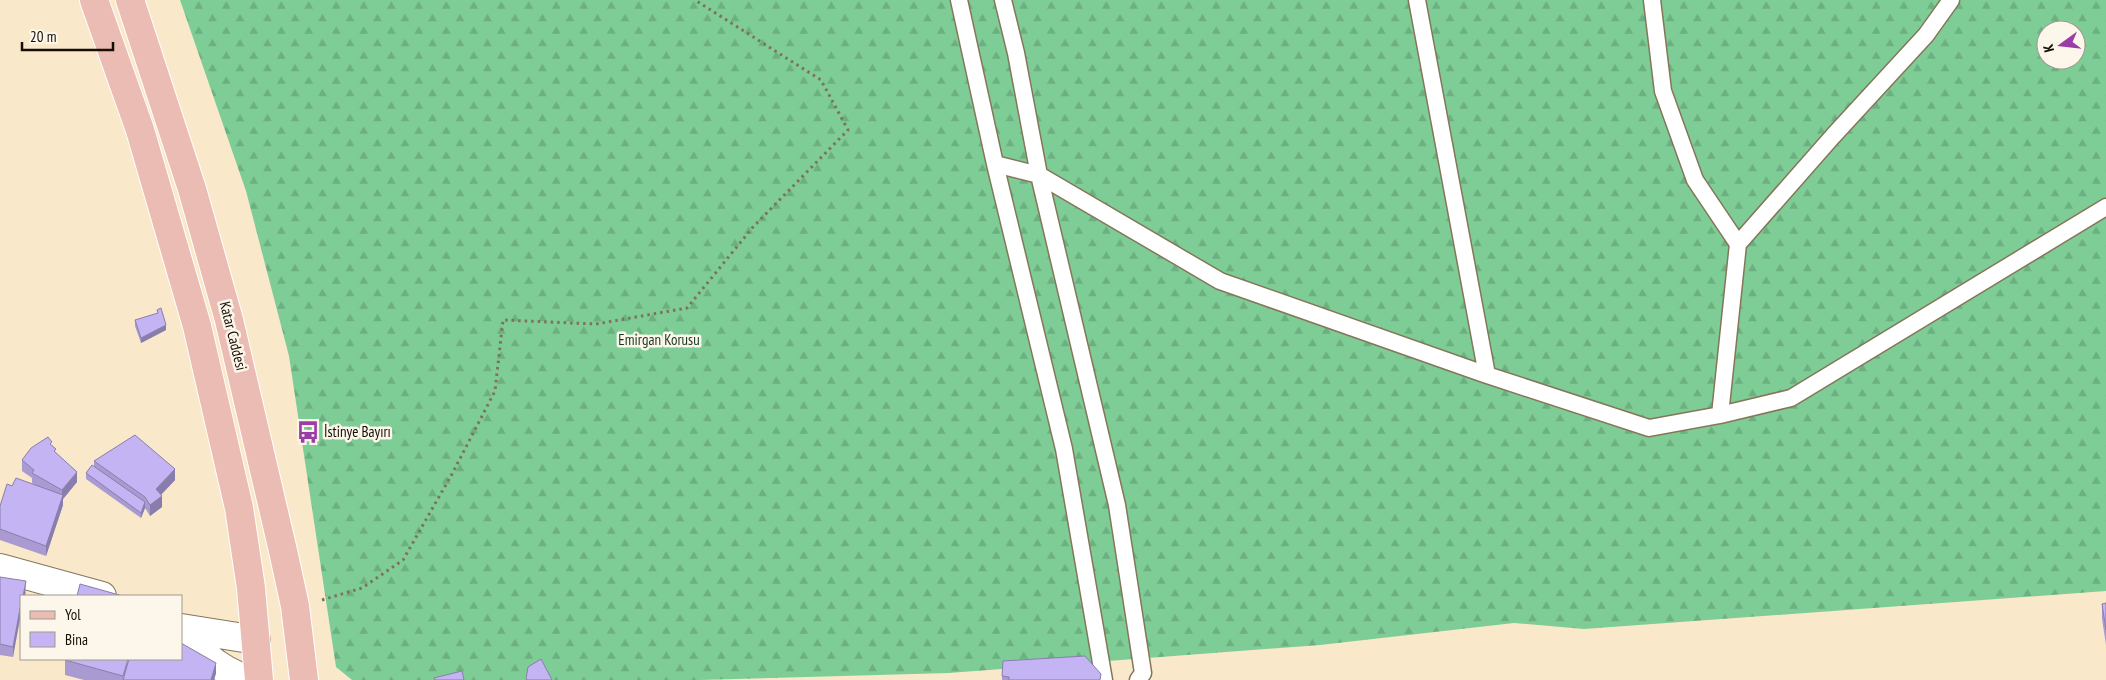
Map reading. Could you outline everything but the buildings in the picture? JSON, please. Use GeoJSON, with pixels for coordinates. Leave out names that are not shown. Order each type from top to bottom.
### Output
{"type":"FeatureCollection","features":[{"type":"Feature","properties":{"kind":"main road"},"geometry":{"type":"LineString","coordinates":[[94,0],[140,130],[197,326],[239,508],[251,588],[260,680]]}},
{"type":"Feature","properties":{"kind":"main road","name":"Katar Caddesi"},"geometry":{"type":"LineString","coordinates":[[130,0],[192,189],[229,320],[259,439],[295,606],[304,679]]}},
{"type":"Feature","properties":{"kind":"main road"},"geometry":{"type":"LineString","coordinates":[[256,640],[298,635]]}},
{"type":"Feature","properties":{"kind":"main road"},"geometry":{"type":"LineString","coordinates":[[272,680],[304,679]]}},
{"type":"Feature","properties":{"kind":"street"},"geometry":{"type":"LineString","coordinates":[[0,568],[98,595]]}},
{"type":"Feature","properties":{"kind":"street"},"geometry":{"type":"LineString","coordinates":[[182,630],[256,640]]}},
{"type":"Feature","properties":{"kind":"street"},"geometry":{"type":"LineString","coordinates":[[182,631],[214,664],[248,679],[255,680]]}},
{"type":"Feature","properties":{"kind":"lane"},"geometry":{"type":"LineString","coordinates":[[959,0],[995,164],[1064,450],[1104,680]]}},
{"type":"Feature","properties":{"kind":"lane"},"geometry":{"type":"LineString","coordinates":[[1003,0],[1016,53],[1039,176],[1117,505],[1142,673],[1138,680]]}},
{"type":"Feature","properties":{"kind":"lane"},"geometry":{"type":"LineString","coordinates":[[1417,0],[1487,375]]}},
{"type":"Feature","properties":{"kind":"lane"},"geometry":{"type":"LineString","coordinates":[[1652,0],[1663,92],[1695,180],[1738,244]]}},
{"type":"Feature","properties":{"kind":"lane"},"geometry":{"type":"LineString","coordinates":[[1720,416],[1738,244],[1833,136],[1926,35],[1951,0]]}},
{"type":"Feature","properties":{"kind":"lane"},"geometry":{"type":"LineString","coordinates":[[995,164],[1039,176],[1220,281],[1487,375],[1649,428],[1720,416],[1791,398],[2106,207]]}},
{"type":"Feature","properties":{"kind":"path"},"geometry":{"type":"LineString","coordinates":[[295,606],[313,603],[362,588],[403,560],[452,474],[495,391],[503,320],[596,324],[687,308],[753,227],[848,130],[821,80],[695,0]]}},
{"type":"Feature","properties":{"kind":"green space","name":"Emirgan Korusu"},"geometry":{"type":"Polygon","coordinates":[[[180,0],[2106,0],[2106,591],[1584,629],[1514,623],[1320,645],[949,673],[699,680],[352,680],[336,667],[289,356],[246,191],[180,0]]]}},
{"type":"Feature","properties":{"kind":"place","name":"İstinye Bayırı"},"geometry":{"type":"Point","coordinates":[308,432]}}]}
